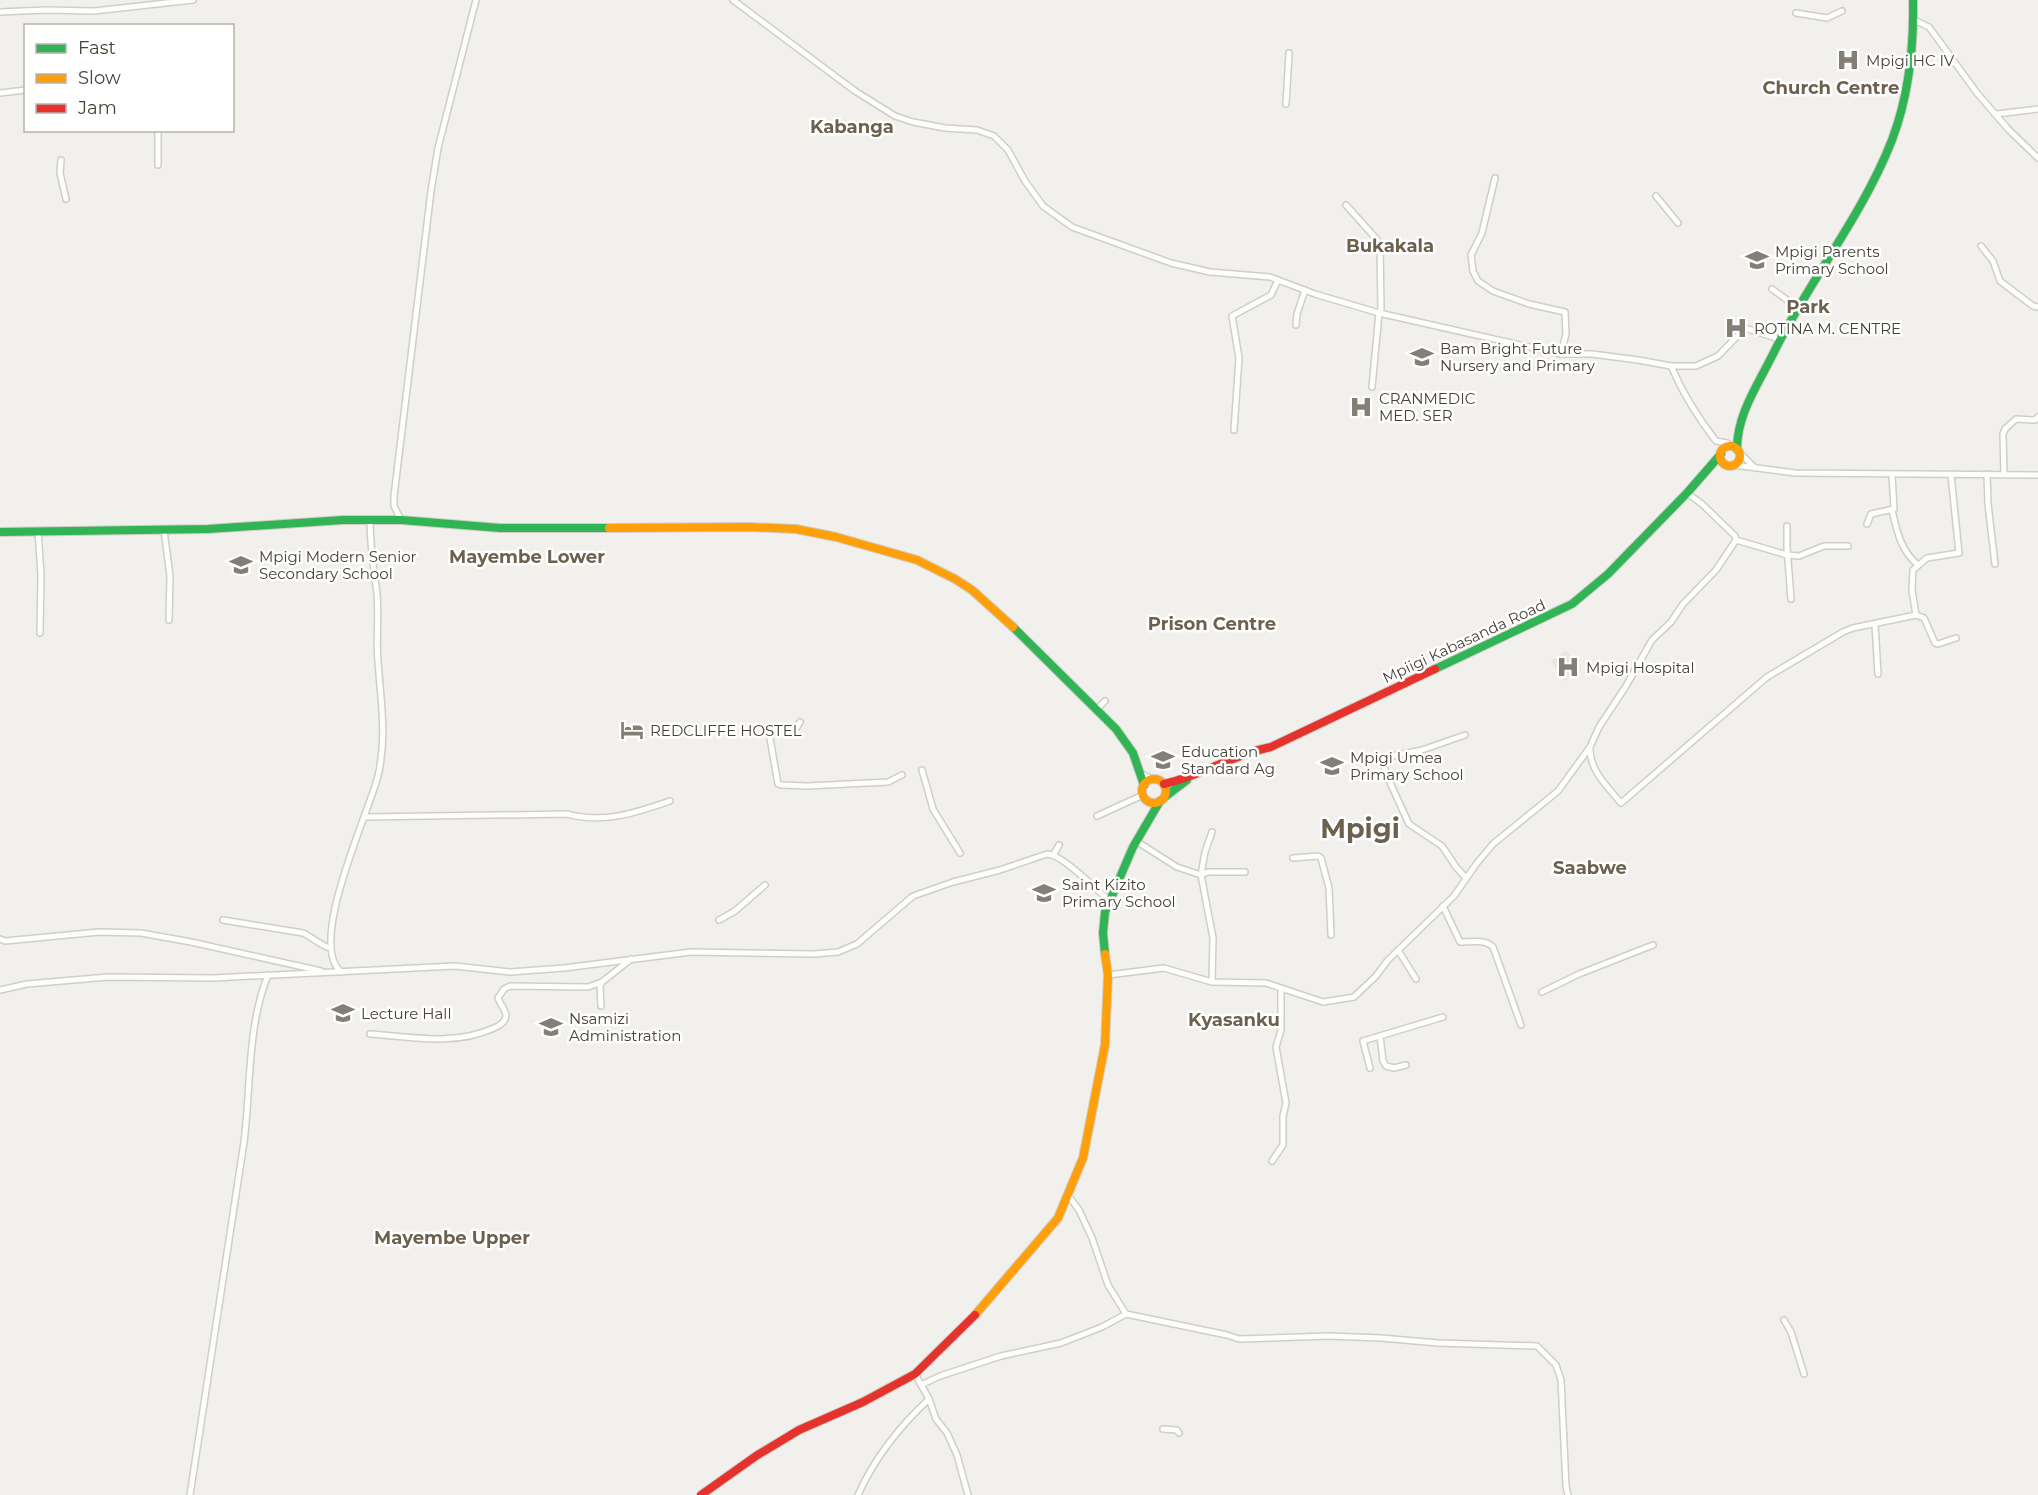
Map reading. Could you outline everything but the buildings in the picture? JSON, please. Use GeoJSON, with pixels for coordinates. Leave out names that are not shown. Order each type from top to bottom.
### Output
{"type":"FeatureCollection","features":[{"type":"Feature","properties":{"kind":"main road"},"geometry":{"type":"LineString","coordinates":[[1725,464],[1720,454],[1738,430],[1779,339],[1870,188],[1885,156],[1907,85],[1914,20],[1913,0]]}},
{"type":"Feature","properties":{"kind":"main road"},"geometry":{"type":"LineString","coordinates":[[1705,470],[1725,464],[1734,465],[1738,461],[1738,430]]}},
{"type":"Feature","properties":{"kind":"main road"},"geometry":{"type":"LineString","coordinates":[[1726,444],[1738,451]]}},
{"type":"Feature","properties":{"kind":"main road","name":"Mpiigi Kabasanda Road"},"geometry":{"type":"LineString","coordinates":[[1164,784],[1193,776],[1255,749],[1271,747],[1572,604],[1608,574],[1687,493],[1720,454]]}},
{"type":"Feature","properties":{"kind":"main road"},"geometry":{"type":"LineString","coordinates":[[0,532],[164,530],[259,527],[335,520],[401,520],[500,528],[779,528],[814,533],[879,548],[916,560],[972,590],[1008,621],[1116,729],[1132,753],[1144,785],[1146,798],[1162,800],[1166,789],[1164,784],[1152,779],[1144,785]]}},
{"type":"Feature","properties":{"kind":"main road","name":"Mpiigi Kabasanda Road"},"geometry":{"type":"LineString","coordinates":[[701,1495],[756,1456],[799,1430],[863,1402],[915,1374],[959,1331],[1058,1218],[1083,1158],[1105,1045],[1108,975],[1103,933],[1105,912],[1136,841],[1149,818],[1162,800],[1193,776]]}},
{"type":"Feature","properties":{"kind":"main road","name":"Mpiigi Kabasanda Road"},"geometry":{"type":"LineString","coordinates":[[1146,798],[1149,818]]}},
{"type":"Feature","properties":{"kind":"street"},"geometry":{"type":"LineString","coordinates":[[0,12],[94,11],[193,0]]}},
{"type":"Feature","properties":{"kind":"street"},"geometry":{"type":"LineString","coordinates":[[401,520],[394,506],[394,496],[431,191],[438,148],[477,0]]}},
{"type":"Feature","properties":{"kind":"street"},"geometry":{"type":"LineString","coordinates":[[733,0],[855,91],[895,116],[945,128],[977,129],[994,136],[1008,150],[1025,181],[1043,206],[1072,227],[1171,263],[1210,272],[1270,277],[1379,313],[1449,331],[1561,354],[1592,354],[1671,366],[1696,366],[1718,356],[1745,328],[1779,339]]}},
{"type":"Feature","properties":{"kind":"street"},"geometry":{"type":"LineString","coordinates":[[1796,13],[1827,18],[1842,11]]}},
{"type":"Feature","properties":{"kind":"street"},"geometry":{"type":"LineString","coordinates":[[1914,20],[1929,27],[1977,93],[2007,129],[2038,158]]}},
{"type":"Feature","properties":{"kind":"street"},"geometry":{"type":"LineString","coordinates":[[1286,104],[1289,53]]}},
{"type":"Feature","properties":{"kind":"street"},"geometry":{"type":"LineString","coordinates":[[0,93],[24,90]]}},
{"type":"Feature","properties":{"kind":"street"},"geometry":{"type":"LineString","coordinates":[[1996,114],[2038,109]]}},
{"type":"Feature","properties":{"kind":"street"},"geometry":{"type":"LineString","coordinates":[[158,132],[158,165]]}},
{"type":"Feature","properties":{"kind":"street"},"geometry":{"type":"LineString","coordinates":[[61,160],[60,173],[66,199]]}},
{"type":"Feature","properties":{"kind":"street"},"geometry":{"type":"LineString","coordinates":[[1495,178],[1482,233],[1471,255],[1473,271],[1478,281],[1493,291],[1529,304],[1565,312],[1566,334],[1561,354]]}},
{"type":"Feature","properties":{"kind":"street"},"geometry":{"type":"LineString","coordinates":[[1656,196],[1678,223]]}},
{"type":"Feature","properties":{"kind":"street"},"geometry":{"type":"LineString","coordinates":[[1346,205],[1380,243],[1381,310],[1372,387]]}},
{"type":"Feature","properties":{"kind":"street"},"geometry":{"type":"LineString","coordinates":[[1981,246],[1993,261],[2000,281],[2026,302],[2038,308]]}},
{"type":"Feature","properties":{"kind":"street"},"geometry":{"type":"LineString","coordinates":[[1234,430],[1239,358],[1232,316],[1236,312],[1264,301],[1271,295],[1278,280]]}},
{"type":"Feature","properties":{"kind":"street"},"geometry":{"type":"LineString","coordinates":[[1772,289],[1798,308]]}},
{"type":"Feature","properties":{"kind":"street"},"geometry":{"type":"LineString","coordinates":[[1296,325],[1305,290]]}},
{"type":"Feature","properties":{"kind":"street"},"geometry":{"type":"LineString","coordinates":[[1671,366],[1700,421],[1716,441],[1726,444]]}},
{"type":"Feature","properties":{"kind":"street"},"geometry":{"type":"LineString","coordinates":[[2004,474],[2003,434],[2005,429],[2016,419],[2035,420],[2038,417]]}},
{"type":"Feature","properties":{"kind":"street"},"geometry":{"type":"LineString","coordinates":[[1738,451],[1754,467]]}},
{"type":"Feature","properties":{"kind":"street"},"geometry":{"type":"LineString","coordinates":[[1734,465],[1796,474],[2038,475]]}},
{"type":"Feature","properties":{"kind":"street"},"geometry":{"type":"LineString","coordinates":[[1987,474],[1995,564]]}},
{"type":"Feature","properties":{"kind":"street"},"geometry":{"type":"LineString","coordinates":[[1892,475],[1894,509],[1892,510],[1898,538],[1904,543],[1907,556],[1918,565]]}},
{"type":"Feature","properties":{"kind":"street"},"geometry":{"type":"LineString","coordinates":[[1916,615],[1912,583],[1913,570],[1927,558],[1959,553],[1951,475]]}},
{"type":"Feature","properties":{"kind":"street"},"geometry":{"type":"LineString","coordinates":[[1687,493],[1732,533],[1736,540],[1798,556],[1824,546],[1848,546]]}},
{"type":"Feature","properties":{"kind":"street"},"geometry":{"type":"LineString","coordinates":[[1867,524],[1870,514],[1892,510]]}},
{"type":"Feature","properties":{"kind":"street"},"geometry":{"type":"LineString","coordinates":[[341,972],[331,957],[330,948],[334,905],[378,776],[384,728],[376,637],[379,618],[370,521]]}},
{"type":"Feature","properties":{"kind":"street"},"geometry":{"type":"LineString","coordinates":[[1787,526],[1791,599]]}},
{"type":"Feature","properties":{"kind":"street"},"geometry":{"type":"LineString","coordinates":[[164,530],[170,576],[169,620]]}},
{"type":"Feature","properties":{"kind":"street"},"geometry":{"type":"LineString","coordinates":[[38,531],[41,575],[40,633]]}},
{"type":"Feature","properties":{"kind":"street"},"geometry":{"type":"LineString","coordinates":[[1108,975],[1164,968],[1212,982],[1261,982],[1323,1002],[1354,997],[1458,891],[1476,863],[1493,844],[1558,791],[1590,747],[1599,727],[1652,640],[1671,622],[1683,604],[1716,570],[1736,540]]}},
{"type":"Feature","properties":{"kind":"street"},"geometry":{"type":"LineString","coordinates":[[1590,747],[1590,758],[1594,768],[1621,803],[1767,677],[1835,635],[1853,628],[1916,615],[1924,618],[1935,643],[1956,638]]}},
{"type":"Feature","properties":{"kind":"street"},"geometry":{"type":"LineString","coordinates":[[1875,624],[1878,674]]}},
{"type":"Feature","properties":{"kind":"street"},"geometry":{"type":"LineString","coordinates":[[1097,709],[1105,701]]}},
{"type":"Feature","properties":{"kind":"street"},"geometry":{"type":"LineString","coordinates":[[768,727],[778,784],[807,786],[888,782],[902,775]]}},
{"type":"Feature","properties":{"kind":"street"},"geometry":{"type":"LineString","coordinates":[[1465,735],[1422,750],[1382,758],[1387,776],[1409,824],[1442,846],[1466,878]]}},
{"type":"Feature","properties":{"kind":"street"},"geometry":{"type":"LineString","coordinates":[[922,770],[933,809],[960,853]]}},
{"type":"Feature","properties":{"kind":"street"},"geometry":{"type":"LineString","coordinates":[[1140,773],[1152,779]]}},
{"type":"Feature","properties":{"kind":"street"},"geometry":{"type":"LineString","coordinates":[[1097,816],[1146,798]]}},
{"type":"Feature","properties":{"kind":"street"},"geometry":{"type":"LineString","coordinates":[[365,817],[567,814],[582,818],[625,816],[670,801]]}},
{"type":"Feature","properties":{"kind":"street"},"geometry":{"type":"LineString","coordinates":[[1212,832],[1205,852],[1201,875],[1213,938],[1212,982]]}},
{"type":"Feature","properties":{"kind":"street"},"geometry":{"type":"LineString","coordinates":[[1136,841],[1177,867],[1201,875],[1208,872],[1245,872]]}},
{"type":"Feature","properties":{"kind":"street"},"geometry":{"type":"LineString","coordinates":[[1054,854],[1059,845]]}},
{"type":"Feature","properties":{"kind":"street"},"geometry":{"type":"LineString","coordinates":[[0,990],[27,984],[108,977],[213,978],[455,966],[510,972],[564,968],[691,952],[814,954],[838,952],[857,944],[913,896],[945,884],[1000,870],[1039,855],[1054,854],[1109,900]]}},
{"type":"Feature","properties":{"kind":"street"},"geometry":{"type":"LineString","coordinates":[[1293,858],[1318,856],[1321,858],[1329,888],[1331,935]]}},
{"type":"Feature","properties":{"kind":"street"},"geometry":{"type":"LineString","coordinates":[[719,920],[735,911],[765,885]]}},
{"type":"Feature","properties":{"kind":"street"},"geometry":{"type":"LineString","coordinates":[[1443,906],[1460,942],[1483,942],[1493,947],[1521,1025]]}},
{"type":"Feature","properties":{"kind":"street"},"geometry":{"type":"LineString","coordinates":[[223,920],[303,933],[330,948]]}},
{"type":"Feature","properties":{"kind":"street"},"geometry":{"type":"LineString","coordinates":[[0,939],[5,941],[99,932],[141,933],[325,972]]}},
{"type":"Feature","properties":{"kind":"street"},"geometry":{"type":"LineString","coordinates":[[1542,992],[1579,974],[1653,945]]}},
{"type":"Feature","properties":{"kind":"street"},"geometry":{"type":"LineString","coordinates":[[1398,950],[1416,979]]}},
{"type":"Feature","properties":{"kind":"street"},"geometry":{"type":"LineString","coordinates":[[370,1034],[445,1039],[482,1034],[499,1026],[504,1020],[506,1015],[498,998],[504,989],[510,986],[588,987],[602,982],[630,959]]}},
{"type":"Feature","properties":{"kind":"street"},"geometry":{"type":"LineString","coordinates":[[190,1495],[244,1142],[249,1076],[257,1019],[261,993],[268,975]]}},
{"type":"Feature","properties":{"kind":"street"},"geometry":{"type":"LineString","coordinates":[[600,1006],[602,982]]}},
{"type":"Feature","properties":{"kind":"street"},"geometry":{"type":"LineString","coordinates":[[1272,1161],[1283,1145],[1283,1116],[1286,1102],[1276,1047],[1281,1030],[1281,989]]}},
{"type":"Feature","properties":{"kind":"street"},"geometry":{"type":"LineString","coordinates":[[1370,1068],[1363,1041],[1443,1017]]}},
{"type":"Feature","properties":{"kind":"street"},"geometry":{"type":"LineString","coordinates":[[1380,1036],[1383,1061],[1386,1066],[1394,1068],[1406,1065]]}},
{"type":"Feature","properties":{"kind":"street"},"geometry":{"type":"LineString","coordinates":[[1068,1195],[1079,1210],[1092,1238],[1108,1285],[1126,1314]]}},
{"type":"Feature","properties":{"kind":"street"},"geometry":{"type":"LineString","coordinates":[[921,1384],[1001,1356],[1061,1343],[1102,1327],[1126,1314],[1239,1339],[1329,1336],[1537,1346],[1556,1365],[1561,1380],[1568,1495]]}},
{"type":"Feature","properties":{"kind":"street"},"geometry":{"type":"LineString","coordinates":[[1785,1320],[1804,1374]]}},
{"type":"Feature","properties":{"kind":"street"},"geometry":{"type":"LineString","coordinates":[[915,1374],[929,1399],[936,1419],[947,1433],[957,1455],[968,1495]]}},
{"type":"Feature","properties":{"kind":"street"},"geometry":{"type":"LineString","coordinates":[[858,1495],[867,1474],[877,1460],[912,1415],[929,1399]]}},
{"type":"Feature","properties":{"kind":"street"},"geometry":{"type":"LineString","coordinates":[[1163,1429],[1177,1430],[1179,1433]]}},
{"type":"Feature","properties":{"kind":"street"},"geometry":{"type":"LineString","coordinates":[[863,1486],[864,1495]]}},
{"type":"Feature","properties":{"kind":"shaded area","name":"Mpigi Hospital"},"geometry":{"type":"Polygon","coordinates":[[[1566,651],[1580,663],[1581,671],[1565,681],[1551,661],[1566,651]]]}},
{"type":"Feature","properties":{"kind":"traffic: fast"},"geometry":{"type":"LineString","coordinates":[[1737,449],[1740,424],[1754,390],[1786,329],[1866,196],[1892,140],[1903,106],[1909,71],[1913,35],[1913,0]]}},
{"type":"Feature","properties":{"kind":"traffic: fast"},"geometry":{"type":"LineString","coordinates":[[1435,669],[1572,604],[1608,574],[1687,493],[1721,454]]}},
{"type":"Feature","properties":{"kind":"traffic: fast"},"geometry":{"type":"LineString","coordinates":[[0,532],[208,529],[343,520],[401,520],[500,528],[609,528]]}},
{"type":"Feature","properties":{"kind":"traffic: fast"},"geometry":{"type":"LineString","coordinates":[[1013,627],[1116,729],[1133,753],[1144,785]]}},
{"type":"Feature","properties":{"kind":"traffic: fast"},"geometry":{"type":"LineString","coordinates":[[1166,796],[1187,780]]}},
{"type":"Feature","properties":{"kind":"traffic: fast"},"geometry":{"type":"LineString","coordinates":[[1105,954],[1103,933],[1105,912],[1133,847],[1160,801]]}},
{"type":"Feature","properties":{"kind":"traffic: slow"},"geometry":{"type":"LineString","coordinates":[[1730,446],[1737,449],[1740,456],[1737,463],[1730,466],[1723,463],[1720,456],[1723,449],[1730,446]]}},
{"type":"Feature","properties":{"kind":"traffic: slow"},"geometry":{"type":"LineString","coordinates":[[609,528],[748,527],[796,529],[836,537],[917,560],[955,579],[972,590],[1013,627]]}},
{"type":"Feature","properties":{"kind":"traffic: slow"},"geometry":{"type":"LineString","coordinates":[[1154,779],[1159,780],[1165,786],[1166,791],[1165,796],[1159,802],[1154,803],[1149,802],[1143,796],[1142,791],[1143,786],[1149,780],[1154,779]]}},
{"type":"Feature","properties":{"kind":"traffic: slow"},"geometry":{"type":"LineString","coordinates":[[975,1315],[1058,1218],[1083,1158],[1105,1045],[1108,975],[1105,954]]}},
{"type":"Feature","properties":{"kind":"traffic: jam"},"geometry":{"type":"LineString","coordinates":[[1164,784],[1271,747],[1435,669]]}},
{"type":"Feature","properties":{"kind":"traffic: jam"},"geometry":{"type":"LineString","coordinates":[[701,1495],[756,1456],[799,1430],[863,1402],[915,1374],[975,1315]]}},
{"type":"Feature","properties":{"kind":"place","name":"Mpigi HC IV"},"geometry":{"type":"Point","coordinates":[1848,60]}},
{"type":"Feature","properties":{"kind":"place","name":"Mpigi Parents Primary School"},"geometry":{"type":"Point","coordinates":[1757,260]}},
{"type":"Feature","properties":{"kind":"place","name":"ROTINA M. CENTRE"},"geometry":{"type":"Point","coordinates":[1736,328]}},
{"type":"Feature","properties":{"kind":"place","name":"Bam Bright Future Nursery and Primary"},"geometry":{"type":"Point","coordinates":[1422,357]}},
{"type":"Feature","properties":{"kind":"place","name":"CRANMEDIC MED. SER"},"geometry":{"type":"Point","coordinates":[1361,407]}},
{"type":"Feature","properties":{"kind":"place","name":"Mpigi Modern Senior Secondary School"},"geometry":{"type":"Point","coordinates":[241,565]}},
{"type":"Feature","properties":{"kind":"place","name":"Mpigi Hospital"},"geometry":{"type":"Point","coordinates":[1568,667]}},
{"type":"Feature","properties":{"kind":"place","name":"REDCLIFFE HOSTEL"},"geometry":{"type":"Point","coordinates":[632,730]}},
{"type":"Feature","properties":{"kind":"place","name":"Education Standard Ag"},"geometry":{"type":"Point","coordinates":[1163,760]}},
{"type":"Feature","properties":{"kind":"place","name":"Mpigi Umea Primary School"},"geometry":{"type":"Point","coordinates":[1332,766]}},
{"type":"Feature","properties":{"kind":"place","name":"Saint Kizito Primary School"},"geometry":{"type":"Point","coordinates":[1044,893]}},
{"type":"Feature","properties":{"kind":"place","name":"Lecture Hall"},"geometry":{"type":"Point","coordinates":[343,1013]}},
{"type":"Feature","properties":{"kind":"place","name":"Nsamizi Administration"},"geometry":{"type":"Point","coordinates":[551,1027]}},
{"type":"Feature","properties":{"kind":"district","name":"Church Centre"},"geometry":{"type":"Point","coordinates":[1831,88]}},
{"type":"Feature","properties":{"kind":"district","name":"Kabanga"},"geometry":{"type":"Point","coordinates":[852,127]}},
{"type":"Feature","properties":{"kind":"district","name":"Bukakala"},"geometry":{"type":"Point","coordinates":[1390,246]}},
{"type":"Feature","properties":{"kind":"district","name":"Park"},"geometry":{"type":"Point","coordinates":[1808,307]}},
{"type":"Feature","properties":{"kind":"district","name":"Mayembe Lower"},"geometry":{"type":"Point","coordinates":[527,557]}},
{"type":"Feature","properties":{"kind":"district","name":"Prison Centre"},"geometry":{"type":"Point","coordinates":[1212,624]}},
{"type":"Feature","properties":{"kind":"district","name":"Mpigi"},"geometry":{"type":"Point","coordinates":[1360,828]}},
{"type":"Feature","properties":{"kind":"district","name":"Saabwe"},"geometry":{"type":"Point","coordinates":[1590,868]}},
{"type":"Feature","properties":{"kind":"district","name":"Kyasanku"},"geometry":{"type":"Point","coordinates":[1234,1020]}},
{"type":"Feature","properties":{"kind":"district","name":"Mayembe Upper"},"geometry":{"type":"Point","coordinates":[452,1238]}}]}
